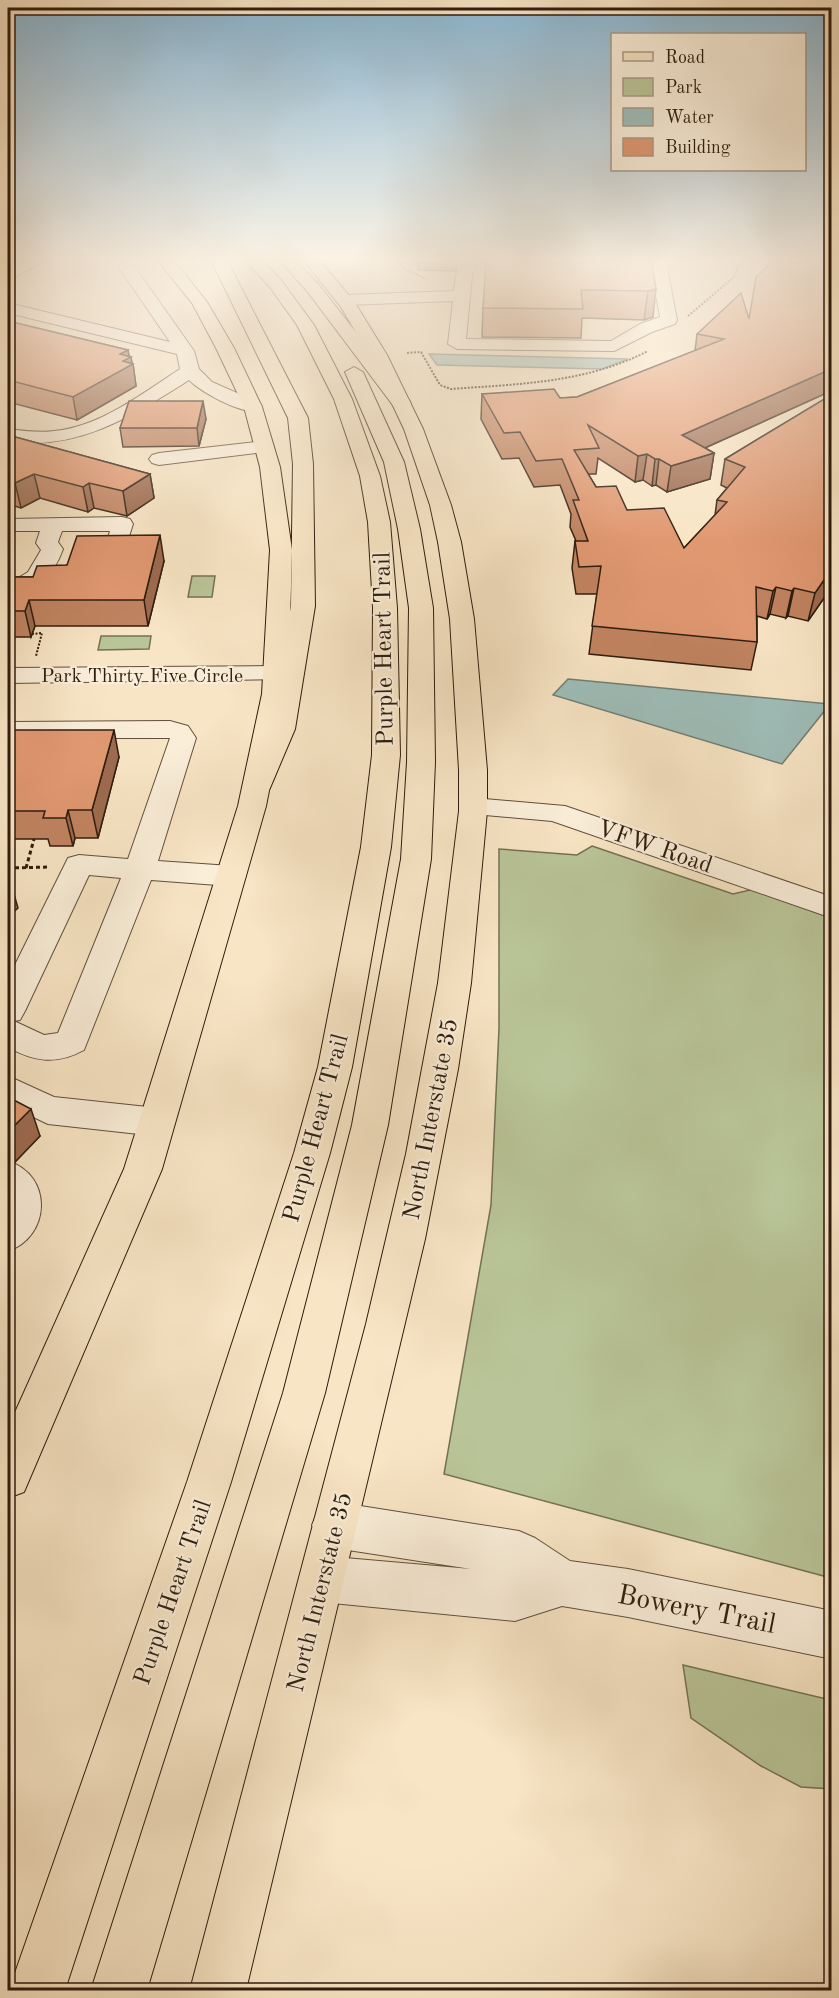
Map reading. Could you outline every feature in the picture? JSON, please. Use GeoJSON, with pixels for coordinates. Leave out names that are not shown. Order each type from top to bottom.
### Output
{"type":"FeatureCollection","features":[{"type":"Feature","properties":{"kind":"main road"},"geometry":{"type":"LineString","coordinates":[[8,1478],[142,1169],[256,788],[275,684],[280,550],[270,467],[253,407],[227,355]]}},
{"type":"Feature","properties":{"kind":"main road"},"geometry":{"type":"LineString","coordinates":[[256,788],[282,729],[303,606],[303,464],[298,418],[266,355]]}},
{"type":"Feature","properties":{"kind":"main road","name":"Purple Heart Trail"},"geometry":{"type":"LineString","coordinates":[[37,1990],[209,1482],[312,1153],[335,1067],[376,847],[386,755],[385,608],[379,522],[370,476],[343,399],[321,355]]}},
{"type":"Feature","properties":{"kind":"main road","name":"Purple Heart Trail"},"geometry":{"type":"LineString","coordinates":[[119,1990],[304,1393],[370,1125],[416,859],[421,762],[421,608],[409,529],[394,462],[345,355]]}},
{"type":"Feature","properties":{"kind":"main road"},"geometry":{"type":"LineString","coordinates":[[365,355],[402,404]]}},
{"type":"Feature","properties":{"kind":"main road","name":"North Interstate 35"},"geometry":{"type":"LineString","coordinates":[[218,1990],[394,1295],[451,1022],[474,807],[464,622],[457,571],[434,478],[378,355]]}},
{"type":"Feature","properties":{"kind":"street"},"geometry":{"type":"LineString","coordinates":[[186,355],[190,370],[205,386],[253,407]]}},
{"type":"Feature","properties":{"kind":"street"},"geometry":{"type":"LineString","coordinates":[[167,365],[190,370]]}},
{"type":"Feature","properties":{"kind":"street"},"geometry":{"type":"LineString","coordinates":[[8,435],[28,441],[46,440],[82,431],[133,406],[190,370]]}},
{"type":"Feature","properties":{"kind":"street"},"geometry":{"type":"LineString","coordinates":[[40,420],[82,431]]}},
{"type":"Feature","properties":{"kind":"street"},"geometry":{"type":"LineString","coordinates":[[159,459],[264,447]]}},
{"type":"Feature","properties":{"kind":"street"},"geometry":{"type":"LineString","coordinates":[[8,591],[25,585],[46,568],[52,549],[47,543],[54,524]]}},
{"type":"Feature","properties":{"kind":"street"},"geometry":{"type":"LineString","coordinates":[[8,525],[122,524],[119,538]]}},
{"type":"Feature","properties":{"kind":"street","name":"Park Thirty Five Circle"},"geometry":{"type":"LineString","coordinates":[[8,676],[275,684]]}},
{"type":"Feature","properties":{"kind":"street","name":"Park Thirty Five Circle"},"geometry":{"type":"LineString","coordinates":[[8,696],[275,684]]}},
{"type":"Feature","properties":{"kind":"street"},"geometry":{"type":"LineString","coordinates":[[8,730],[170,729],[179,732],[183,738],[140,869],[72,1041],[61,1049],[44,1050],[8,1032]]}},
{"type":"Feature","properties":{"kind":"street","name":"VFW Road"},"geometry":{"type":"LineString","coordinates":[[474,807],[555,812],[831,908]]}},
{"type":"Feature","properties":{"kind":"street"},"geometry":{"type":"LineString","coordinates":[[8,1011],[79,865],[231,876]]}},
{"type":"Feature","properties":{"kind":"street"},"geometry":{"type":"LineString","coordinates":[[8,1089],[48,1110],[157,1122]]}},
{"type":"Feature","properties":{"kind":"street"},"geometry":{"type":"LineString","coordinates":[[8,1176],[23,1193],[17,1225],[8,1235]]}},
{"type":"Feature","properties":{"kind":"street","name":"Bowery Trail"},"geometry":{"type":"LineString","coordinates":[[335,1525],[519,1554],[562,1583]]}},
{"type":"Feature","properties":{"kind":"street","name":"Bowery Trail"},"geometry":{"type":"LineString","coordinates":[[322,1579],[515,1597],[562,1583],[628,1593],[831,1635]]}},
{"type":"Feature","properties":{"kind":"path"},"geometry":{"type":"LineString","coordinates":[[32,634],[42,633],[33,665]]}},
{"type":"Feature","properties":{"kind":"path"},"geometry":{"type":"LineString","coordinates":[[26,868],[33,839]]}},
{"type":"Feature","properties":{"kind":"path"},"geometry":{"type":"LineString","coordinates":[[8,868],[77,867]]}},
{"type":"Feature","properties":{"kind":"green space"},"geometry":{"type":"Polygon","coordinates":[[[192,576],[215,576],[212,597],[188,597],[192,576]]]}},
{"type":"Feature","properties":{"kind":"green space"},"geometry":{"type":"Polygon","coordinates":[[[101,636],[151,636],[149,649],[98,650],[101,636]]]}},
{"type":"Feature","properties":{"kind":"green space"},"geometry":{"type":"Polygon","coordinates":[[[592,846],[733,894],[754,889],[831,916],[831,1578],[444,1474],[491,1205],[499,1028],[499,849],[577,855],[592,846]]]}},
{"type":"Feature","properties":{"kind":"green space"},"geometry":{"type":"Polygon","coordinates":[[[683,1665],[831,1700],[831,1789],[801,1787],[761,1766],[691,1718],[683,1665]]]}},
{"type":"Feature","properties":{"kind":"water"},"geometry":{"type":"Polygon","coordinates":[[[430,355],[628,359],[602,369],[437,365],[430,355]]]}},
{"type":"Feature","properties":{"kind":"water"},"geometry":{"type":"Polygon","coordinates":[[[568,679],[830,704],[782,764],[553,695],[568,679]]]}},
{"type":"Feature","properties":{"kind":"building"},"geometry":{"type":"Polygon","coordinates":[[[8,355],[125,355],[131,357],[123,361],[133,364],[73,397],[8,380],[8,355]]]}},
{"type":"Feature","properties":{"kind":"building"},"geometry":{"type":"Polygon","coordinates":[[[683,355],[831,355],[831,369],[682,435],[714,453],[671,466],[647,454],[638,456],[588,425],[599,448],[574,450],[596,487],[616,486],[627,510],[664,508],[684,548],[727,502],[717,500],[745,467],[725,459],[831,395],[831,570],[815,593],[794,588],[792,591],[776,587],[773,591],[756,587],[757,642],[592,626],[601,566],[579,567],[575,541],[588,541],[573,500],[579,500],[562,459],[536,461],[520,432],[504,433],[482,394],[554,389],[560,398],[577,397],[683,355]]]}},
{"type":"Feature","properties":{"kind":"building"},"geometry":{"type":"Polygon","coordinates":[[[129,401],[203,401],[197,428],[120,428],[129,401]]]}},
{"type":"Feature","properties":{"kind":"building"},"geometry":{"type":"Polygon","coordinates":[[[8,435],[150,474],[123,491],[89,483],[83,487],[34,474],[15,483],[8,481],[8,435]]]}},
{"type":"Feature","properties":{"kind":"building"},"geometry":{"type":"Polygon","coordinates":[[[160,535],[144,600],[29,600],[25,611],[8,611],[8,577],[33,577],[37,566],[67,565],[77,536],[160,535]]]}},
{"type":"Feature","properties":{"kind":"building"},"geometry":{"type":"Polygon","coordinates":[[[8,730],[114,730],[92,810],[68,810],[66,818],[43,818],[45,811],[8,811],[8,730]]]}},
{"type":"Feature","properties":{"kind":"building"},"geometry":{"type":"Polygon","coordinates":[[[8,1097],[31,1109],[8,1132],[8,1097]]]}}]}
